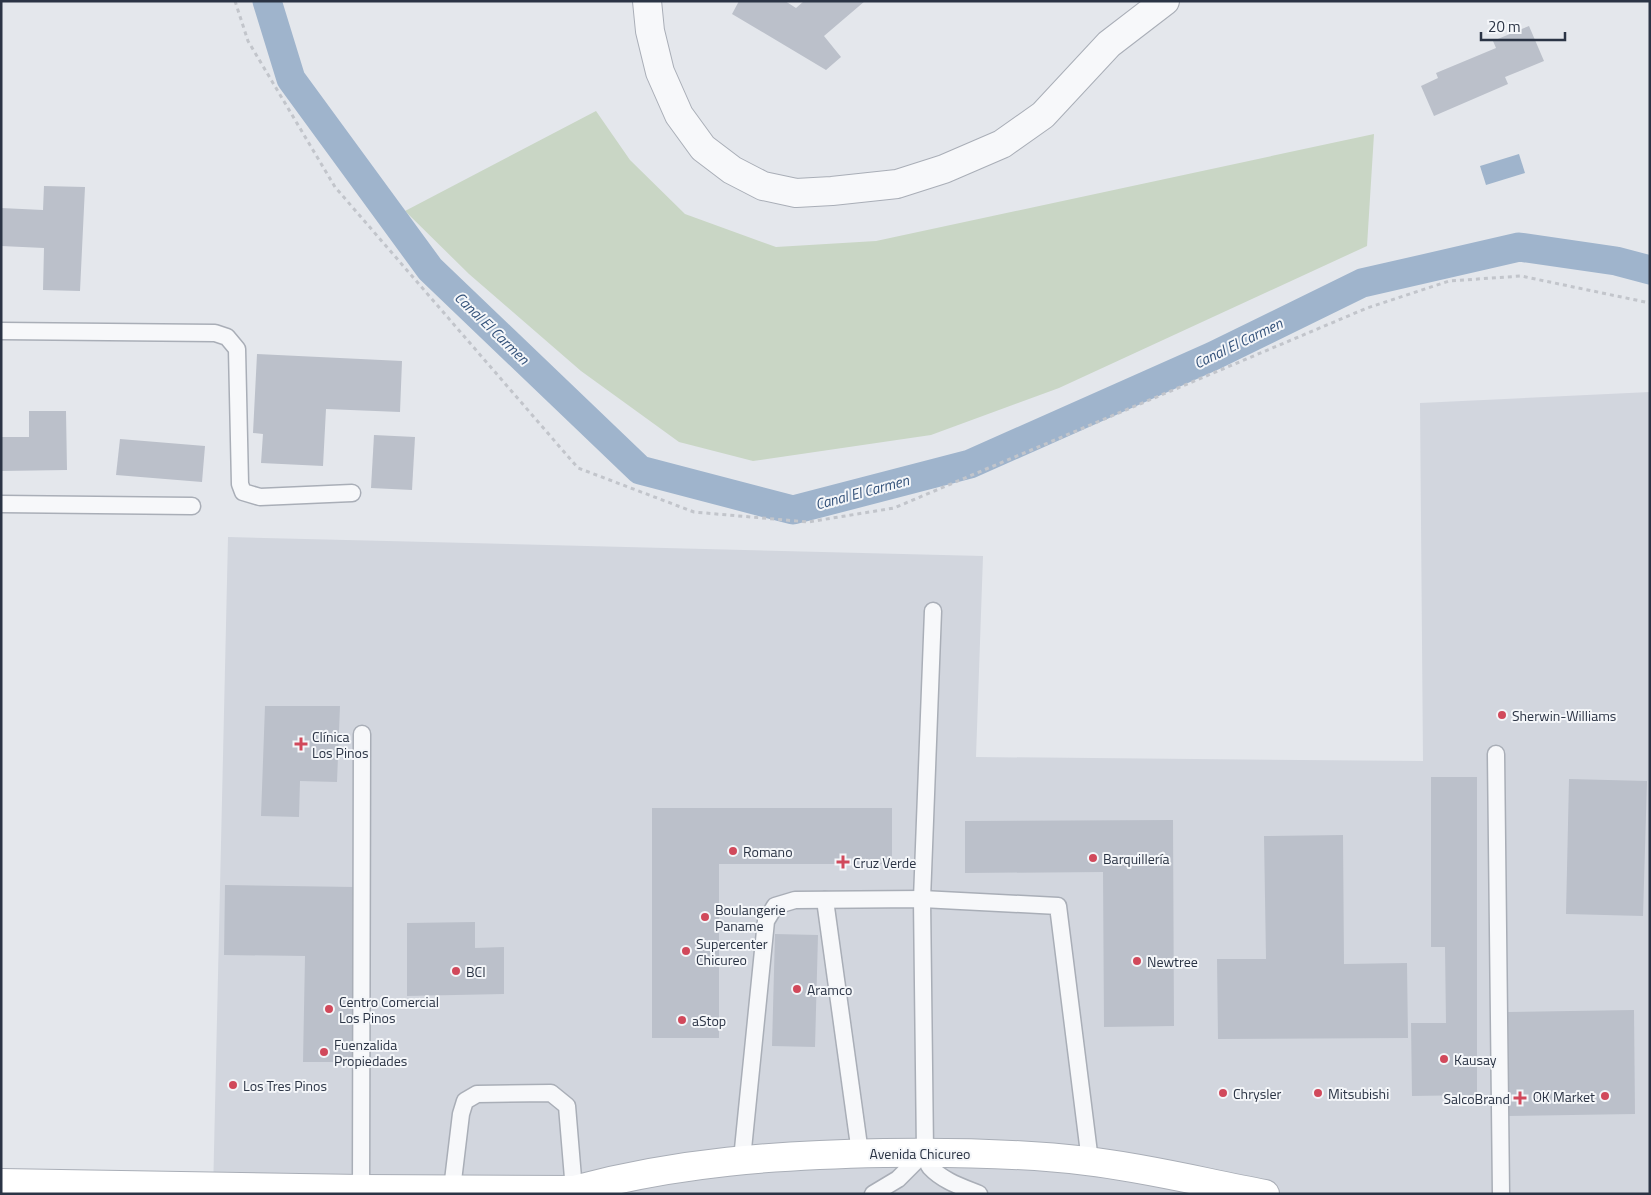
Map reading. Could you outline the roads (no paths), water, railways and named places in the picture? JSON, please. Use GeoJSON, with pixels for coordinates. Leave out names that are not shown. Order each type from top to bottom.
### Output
{"type":"FeatureCollection","features":[{"type":"Feature","properties":{"kind":"main road","name":"Avenida Chicureo"},"geometry":{"type":"LineString","coordinates":[[574,1190],[666,1169],[742,1159],[925,1152],[990,1153],[1090,1162],[1265,1194]]}},
{"type":"Feature","properties":{"kind":"main road","name":"Avenida Chicureo"},"geometry":{"type":"LineString","coordinates":[[1,1183],[361,1191],[452,1189],[574,1190],[606,1194]]}},
{"type":"Feature","properties":{"kind":"street"},"geometry":{"type":"LineString","coordinates":[[647,1],[650,31],[660,72],[679,115],[703,148],[732,170],[763,186],[796,193],[897,184],[944,169],[1002,144],[1043,115],[1109,44],[1165,1]]}},
{"type":"Feature","properties":{"kind":"lane"},"geometry":{"type":"LineString","coordinates":[[1,331],[215,333],[227,337],[237,349],[240,484],[243,492],[260,497],[352,493]]}},
{"type":"Feature","properties":{"kind":"lane"},"geometry":{"type":"LineString","coordinates":[[1,504],[192,506]]}},
{"type":"Feature","properties":{"kind":"lane"},"geometry":{"type":"LineString","coordinates":[[933,611],[922,899],[925,1152],[929,1166],[939,1174],[951,1182],[979,1194]]}},
{"type":"Feature","properties":{"kind":"lane"},"geometry":{"type":"LineString","coordinates":[[361,1191],[362,734]]}},
{"type":"Feature","properties":{"kind":"lane"},"geometry":{"type":"LineString","coordinates":[[1496,754],[1501,1194]]}},
{"type":"Feature","properties":{"kind":"lane"},"geometry":{"type":"LineString","coordinates":[[742,1159],[766,921],[775,906],[795,900],[922,899],[1058,906],[1090,1162]]}},
{"type":"Feature","properties":{"kind":"lane"},"geometry":{"type":"LineString","coordinates":[[825,900],[860,1154]]}},
{"type":"Feature","properties":{"kind":"lane"},"geometry":{"type":"LineString","coordinates":[[452,1189],[461,1114],[465,1101],[476,1094],[551,1093],[567,1106],[574,1190]]}},
{"type":"Feature","properties":{"kind":"lane"},"geometry":{"type":"LineString","coordinates":[[873,1194],[898,1179],[925,1152]]}},
{"type":"Feature","properties":{"kind":"water"},"geometry":{"type":"Polygon","coordinates":[[[1519,154],[1525,173],[1486,185],[1480,166],[1519,154]]]}},
{"type":"Feature","properties":{"kind":"waterway","name":"Canal El Carmen"},"geometry":{"type":"LineString","coordinates":[[267,1],[291,79],[430,269],[640,470],[793,510],[970,464],[1213,356],[1362,283],[1519,247],[1616,261],[1650,270]]}},
{"type":"Feature","properties":{"kind":"place","name":"Sherwin-Williams"},"geometry":{"type":"Point","coordinates":[1502,715]}},
{"type":"Feature","properties":{"kind":"place","name":"Clínica Los Pinos"},"geometry":{"type":"Point","coordinates":[301,744]}},
{"type":"Feature","properties":{"kind":"place","name":"Romano"},"geometry":{"type":"Point","coordinates":[733,851]}},
{"type":"Feature","properties":{"kind":"place","name":"Barquillería"},"geometry":{"type":"Point","coordinates":[1093,858]}},
{"type":"Feature","properties":{"kind":"place","name":"Cruz Verde"},"geometry":{"type":"Point","coordinates":[843,862]}},
{"type":"Feature","properties":{"kind":"place","name":"Boulangerie Paname"},"geometry":{"type":"Point","coordinates":[705,917]}},
{"type":"Feature","properties":{"kind":"place","name":"Supercenter Chicureo"},"geometry":{"type":"Point","coordinates":[686,951]}},
{"type":"Feature","properties":{"kind":"place","name":"Newtree"},"geometry":{"type":"Point","coordinates":[1137,961]}},
{"type":"Feature","properties":{"kind":"place","name":"BCI"},"geometry":{"type":"Point","coordinates":[456,971]}},
{"type":"Feature","properties":{"kind":"place","name":"Aramco"},"geometry":{"type":"Point","coordinates":[797,989]}},
{"type":"Feature","properties":{"kind":"place","name":"Centro Comercial Los Pinos"},"geometry":{"type":"Point","coordinates":[329,1009]}},
{"type":"Feature","properties":{"kind":"place","name":"aStop"},"geometry":{"type":"Point","coordinates":[682,1020]}},
{"type":"Feature","properties":{"kind":"place","name":"Fuenzalida Propiedades"},"geometry":{"type":"Point","coordinates":[324,1052]}},
{"type":"Feature","properties":{"kind":"place","name":"Kausay"},"geometry":{"type":"Point","coordinates":[1444,1059]}},
{"type":"Feature","properties":{"kind":"place","name":"Los Tres Pinos"},"geometry":{"type":"Point","coordinates":[233,1085]}},
{"type":"Feature","properties":{"kind":"place","name":"Chrysler"},"geometry":{"type":"Point","coordinates":[1223,1093]}},
{"type":"Feature","properties":{"kind":"place","name":"Mitsubishi"},"geometry":{"type":"Point","coordinates":[1318,1093]}},
{"type":"Feature","properties":{"kind":"place","name":"OK Market"},"geometry":{"type":"Point","coordinates":[1605,1096]}},
{"type":"Feature","properties":{"kind":"place","name":"SalcoBrand"},"geometry":{"type":"Point","coordinates":[1520,1098]}}]}
